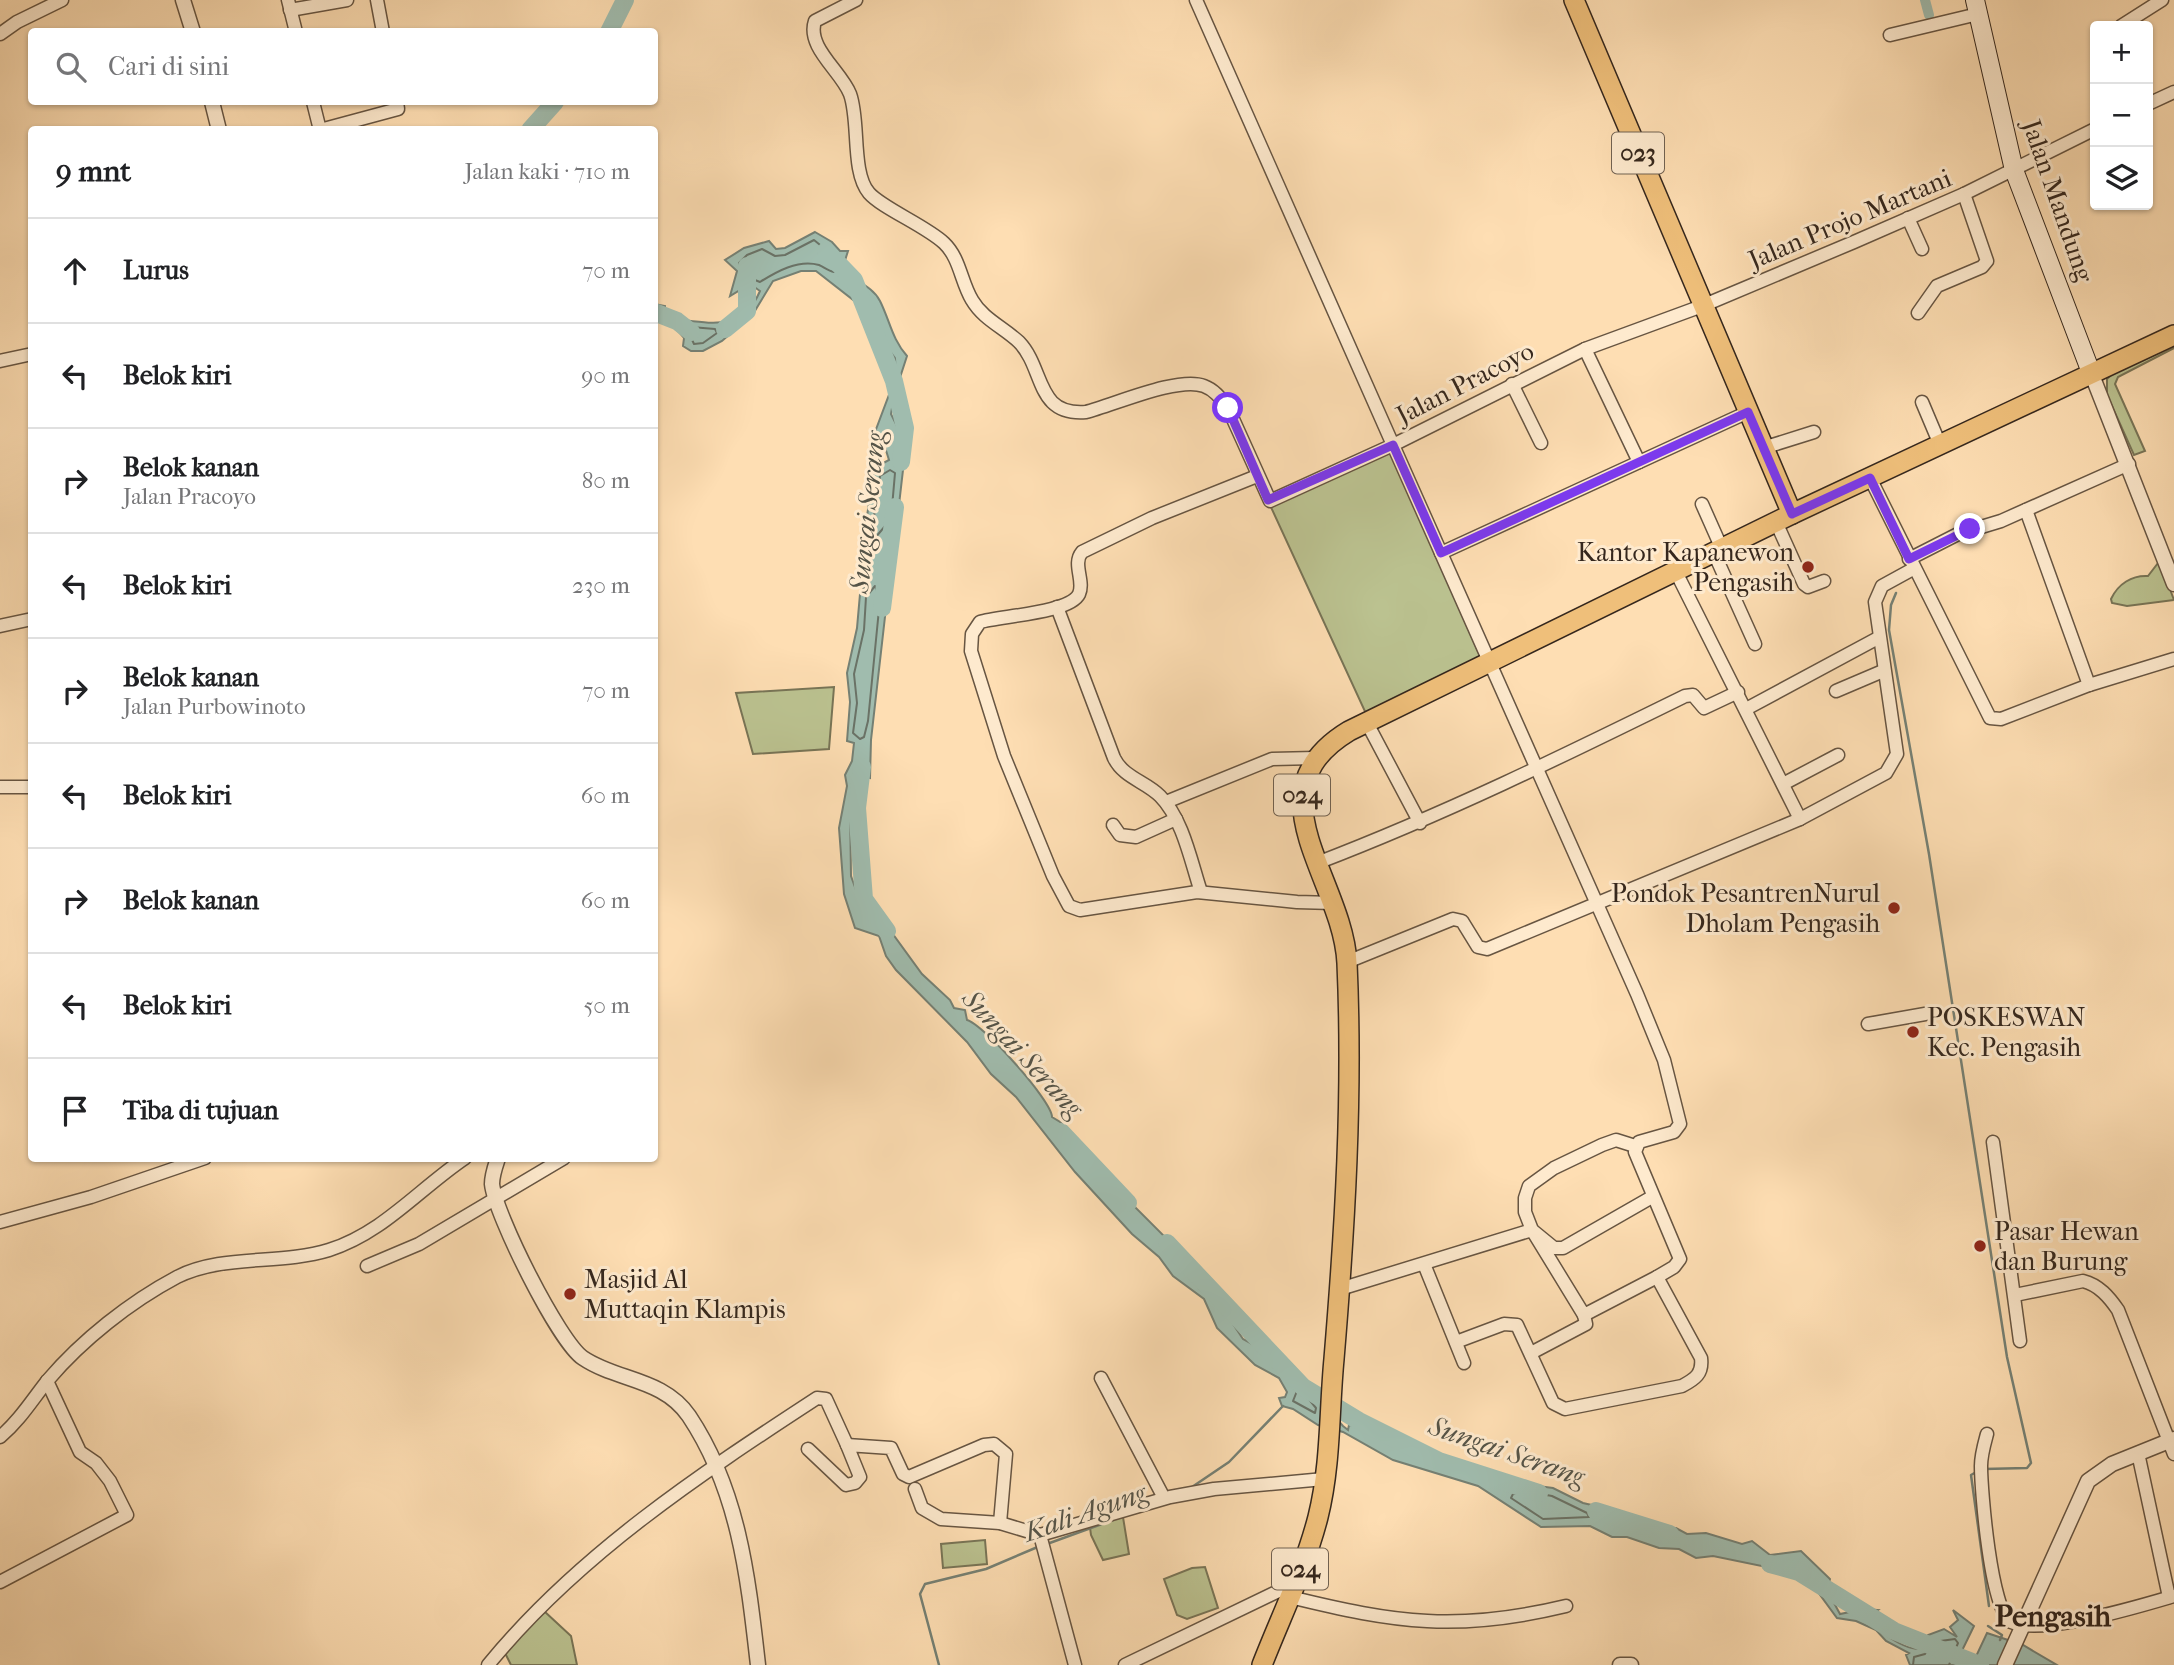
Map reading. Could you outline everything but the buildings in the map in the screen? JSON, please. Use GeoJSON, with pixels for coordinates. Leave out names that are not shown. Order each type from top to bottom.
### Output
{"type":"FeatureCollection","features":[{"type":"Feature","properties":{"kind":"main road","name":"023"},"geometry":{"type":"LineString","coordinates":[[1574,0],[1763,448],[1784,518]]}},
{"type":"Feature","properties":{"kind":"main road","name":"Jalan Mandung"},"geometry":{"type":"LineString","coordinates":[[1976,7],[2014,170],[2092,376]]}},
{"type":"Feature","properties":{"kind":"main road"},"geometry":{"type":"LineString","coordinates":[[1784,518],[1941,447],[2174,335]]}},
{"type":"Feature","properties":{"kind":"main road","name":"024"},"geometry":{"type":"LineString","coordinates":[[1262,1665],[1293,1590],[1318,1517],[1325,1474],[1340,1289],[1351,1069],[1347,962],[1333,903],[1317,863],[1301,805],[1303,781],[1315,758],[1331,743],[1367,723],[1784,518]]}},
{"type":"Feature","properties":{"kind":"street"},"geometry":{"type":"LineString","coordinates":[[0,34],[17,22],[62,0]]}},
{"type":"Feature","properties":{"kind":"street"},"geometry":{"type":"LineString","coordinates":[[183,0],[193,28]]}},
{"type":"Feature","properties":{"kind":"street"},"geometry":{"type":"LineString","coordinates":[[295,28],[289,5],[347,0]]}},
{"type":"Feature","properties":{"kind":"street"},"geometry":{"type":"LineString","coordinates":[[377,0],[382,28]]}},
{"type":"Feature","properties":{"kind":"street"},"geometry":{"type":"LineString","coordinates":[[856,0],[820,16],[815,20],[813,34],[852,98],[861,174],[868,193],[944,243],[962,274],[972,301],[986,317],[1019,342],[1047,396],[1056,406],[1073,413],[1086,412],[1165,389],[1192,384],[1204,386],[1219,396],[1228,408],[1270,501],[1393,445],[1196,0]]}},
{"type":"Feature","properties":{"kind":"street"},"geometry":{"type":"LineString","coordinates":[[2129,21],[2162,0]]}},
{"type":"Feature","properties":{"kind":"street"},"geometry":{"type":"LineString","coordinates":[[1890,35],[1976,7]]}},
{"type":"Feature","properties":{"kind":"street"},"geometry":{"type":"LineString","coordinates":[[2153,102],[2174,92]]}},
{"type":"Feature","properties":{"kind":"street"},"geometry":{"type":"LineString","coordinates":[[213,105],[218,126]]}},
{"type":"Feature","properties":{"kind":"street"},"geometry":{"type":"LineString","coordinates":[[314,105],[319,126]]}},
{"type":"Feature","properties":{"kind":"street"},"geometry":{"type":"LineString","coordinates":[[355,125],[398,109],[397,105]]}},
{"type":"Feature","properties":{"kind":"street","name":"Jalan Projo Martani"},"geometry":{"type":"LineString","coordinates":[[1702,306],[1964,194],[2090,132]]}},
{"type":"Feature","properties":{"kind":"street"},"geometry":{"type":"LineString","coordinates":[[1918,313],[1937,286],[1982,267],[1987,261],[1964,194]]}},
{"type":"Feature","properties":{"kind":"street"},"geometry":{"type":"LineString","coordinates":[[1908,218],[1922,249]]}},
{"type":"Feature","properties":{"kind":"street","name":"Jalan Pracoyo"},"geometry":{"type":"LineString","coordinates":[[1532,1230],[1525,1212],[1525,1198],[1534,1181],[1612,1142],[1635,1146],[1674,1132],[1681,1124],[1681,1117],[1664,1060],[1393,445],[1585,349],[1702,306]]}},
{"type":"Feature","properties":{"kind":"street"},"geometry":{"type":"LineString","coordinates":[[1585,349],[1639,462]]}},
{"type":"Feature","properties":{"kind":"street"},"geometry":{"type":"LineString","coordinates":[[0,361],[28,355]]}},
{"type":"Feature","properties":{"kind":"street"},"geometry":{"type":"LineString","coordinates":[[2092,376],[2168,549],[2174,584]]}},
{"type":"Feature","properties":{"kind":"street"},"geometry":{"type":"LineString","coordinates":[[1512,384],[1541,443]]}},
{"type":"Feature","properties":{"kind":"street"},"geometry":{"type":"LineString","coordinates":[[1922,402],[1941,447]]}},
{"type":"Feature","properties":{"kind":"street"},"geometry":{"type":"LineString","coordinates":[[1441,553],[1748,412]]}},
{"type":"Feature","properties":{"kind":"street"},"geometry":{"type":"LineString","coordinates":[[1763,448],[1814,432]]}},
{"type":"Feature","properties":{"kind":"street"},"geometry":{"type":"LineString","coordinates":[[1347,962],[1453,919],[1462,921],[1478,947],[1487,949],[1800,819],[1886,773],[1895,762],[1897,754],[1878,638],[1876,594],[1882,586],[1911,564],[1970,529],[2001,521],[2129,464]]}},
{"type":"Feature","properties":{"kind":"street"},"geometry":{"type":"LineString","coordinates":[[1257,476],[1152,518],[1082,552],[1078,558],[1079,594],[1057,607],[980,622],[972,634],[971,651],[1004,756],[1061,895],[1069,906],[1080,910],[1174,893],[1201,892],[1333,903]]}},
{"type":"Feature","properties":{"kind":"street"},"geometry":{"type":"LineString","coordinates":[[1870,478],[1990,718],[2001,719],[2090,685],[2174,659]]}},
{"type":"Feature","properties":{"kind":"street"},"geometry":{"type":"LineString","coordinates":[[1702,504],[1755,644]]}},
{"type":"Feature","properties":{"kind":"street"},"geometry":{"type":"LineString","coordinates":[[2026,510],[2090,685]]}},
{"type":"Feature","properties":{"kind":"street"},"geometry":{"type":"LineString","coordinates":[[1784,518],[1804,584],[1808,587],[1824,581]]}},
{"type":"Feature","properties":{"kind":"street"},"geometry":{"type":"LineString","coordinates":[[1676,572],[1800,819]]}},
{"type":"Feature","properties":{"kind":"street"},"geometry":{"type":"LineString","coordinates":[[1057,607],[1118,765],[1166,802],[1176,819],[1201,892]]}},
{"type":"Feature","properties":{"kind":"street"},"geometry":{"type":"LineString","coordinates":[[0,626],[28,620]]}},
{"type":"Feature","properties":{"kind":"street"},"geometry":{"type":"LineString","coordinates":[[1746,709],[1878,638]]}},
{"type":"Feature","properties":{"kind":"street"},"geometry":{"type":"LineString","coordinates":[[1836,691],[1883,671]]}},
{"type":"Feature","properties":{"kind":"street"},"geometry":{"type":"LineString","coordinates":[[1317,863],[1420,823],[1538,770],[1685,696],[1693,695],[1704,708],[1738,692]]}},
{"type":"Feature","properties":{"kind":"street"},"geometry":{"type":"LineString","coordinates":[[1367,723],[1420,823]]}},
{"type":"Feature","properties":{"kind":"street"},"geometry":{"type":"LineString","coordinates":[[1783,784],[1838,755]]}},
{"type":"Feature","properties":{"kind":"street"},"geometry":{"type":"LineString","coordinates":[[1166,802],[1272,759],[1315,758]]}},
{"type":"Feature","properties":{"kind":"street"},"geometry":{"type":"LineString","coordinates":[[0,787],[28,787]]}},
{"type":"Feature","properties":{"kind":"street"},"geometry":{"type":"LineString","coordinates":[[1113,825],[1120,835],[1130,839],[1176,819]]}},
{"type":"Feature","properties":{"kind":"street"},"geometry":{"type":"LineString","coordinates":[[1868,1024],[1924,1014]]}},
{"type":"Feature","properties":{"kind":"street"},"geometry":{"type":"LineString","coordinates":[[1993,1142],[2020,1341]]}},
{"type":"Feature","properties":{"kind":"street"},"geometry":{"type":"LineString","coordinates":[[1584,1315],[1657,1277],[1674,1267],[1680,1259],[1637,1160],[1635,1146]]}},
{"type":"Feature","properties":{"kind":"street"},"geometry":{"type":"LineString","coordinates":[[0,1220],[91,1197],[193,1162]]}},
{"type":"Feature","properties":{"kind":"street"},"geometry":{"type":"LineString","coordinates":[[0,1437],[24,1414],[47,1381],[73,1353],[151,1293],[179,1276],[199,1269],[329,1250],[386,1222],[460,1162]]}},
{"type":"Feature","properties":{"kind":"street"},"geometry":{"type":"LineString","coordinates":[[497,1162],[493,1173],[496,1199],[537,1288],[572,1346],[582,1358],[653,1386],[681,1406],[715,1464],[730,1500],[742,1541],[758,1665]]}},
{"type":"Feature","properties":{"kind":"street"},"geometry":{"type":"LineString","coordinates":[[367,1266],[419,1244],[557,1162]]}},
{"type":"Feature","properties":{"kind":"street"},"geometry":{"type":"LineString","coordinates":[[1532,1230],[1554,1248],[1563,1248],[1652,1197]]}},
{"type":"Feature","properties":{"kind":"street"},"geometry":{"type":"LineString","coordinates":[[1340,1289],[1532,1230]]}},
{"type":"Feature","properties":{"kind":"street"},"geometry":{"type":"LineString","coordinates":[[1531,1353],[1586,1324],[1584,1315],[1532,1230]]}},
{"type":"Feature","properties":{"kind":"street"},"geometry":{"type":"LineString","coordinates":[[1424,1264],[1464,1363]]}},
{"type":"Feature","properties":{"kind":"street"},"geometry":{"type":"LineString","coordinates":[[1456,1342],[1513,1322],[1521,1331],[1553,1403],[1564,1409],[1608,1403],[1682,1386],[1698,1377],[1702,1367],[1701,1358],[1657,1277]]}},
{"type":"Feature","properties":{"kind":"street"},"geometry":{"type":"LineString","coordinates":[[2005,1665],[2088,1480],[2112,1464],[2138,1453],[2173,1444],[2118,1310],[2110,1298],[2092,1283],[2083,1281],[2015,1295]]}},
{"type":"Feature","properties":{"kind":"street"},"geometry":{"type":"LineString","coordinates":[[1101,1378],[1167,1498]]}},
{"type":"Feature","properties":{"kind":"street"},"geometry":{"type":"LineString","coordinates":[[0,1582],[127,1515],[110,1481],[96,1463],[80,1452],[47,1381]]}},
{"type":"Feature","properties":{"kind":"street"},"geometry":{"type":"LineString","coordinates":[[488,1665],[517,1629],[573,1574],[715,1464],[822,1397],[860,1477],[855,1483],[841,1481],[808,1449]]}},
{"type":"Feature","properties":{"kind":"street"},"geometry":{"type":"LineString","coordinates":[[1987,1434],[1981,1482],[1989,1556],[2003,1612],[2009,1621],[2023,1629],[2098,1616],[2171,1596],[2138,1453]]}},
{"type":"Feature","properties":{"kind":"street"},"geometry":{"type":"LineString","coordinates":[[846,1445],[891,1448],[903,1474],[909,1477],[984,1445],[1001,1447],[1006,1454],[1000,1523]]}},
{"type":"Feature","properties":{"kind":"street"},"geometry":{"type":"LineString","coordinates":[[915,1489],[922,1508],[930,1515],[941,1519],[1000,1523],[1041,1542],[1167,1498],[1325,1474]]}},
{"type":"Feature","properties":{"kind":"street"},"geometry":{"type":"LineString","coordinates":[[1041,1542],[1075,1665]]}},
{"type":"Feature","properties":{"kind":"street"},"geometry":{"type":"LineString","coordinates":[[1125,1665],[1293,1590],[1360,1614],[1436,1623],[1473,1623],[1566,1606]]}},
{"type":"Feature","properties":{"kind":"green space"},"geometry":{"type":"Polygon","coordinates":[[[2174,340],[2174,348],[2118,377],[2115,384],[2145,451],[2134,455],[2107,395],[2107,379],[2114,372],[2174,340]]]}},
{"type":"Feature","properties":{"kind":"green space"},"geometry":{"type":"Polygon","coordinates":[[[1391,452],[1484,665],[1368,718],[1270,505],[1391,452]]]}},
{"type":"Feature","properties":{"kind":"green space"},"geometry":{"type":"Polygon","coordinates":[[[2158,563],[2174,600],[2127,606],[2112,603],[2111,599],[2122,585],[2136,577],[2148,576],[2158,563]]]}},
{"type":"Feature","properties":{"kind":"green space"},"geometry":{"type":"Polygon","coordinates":[[[834,687],[829,749],[753,754],[736,693],[834,687]]]}},
{"type":"Feature","properties":{"kind":"green space"},"geometry":{"type":"Polygon","coordinates":[[[1122,1511],[1129,1554],[1103,1560],[1091,1535],[1089,1520],[1122,1511]]]}},
{"type":"Feature","properties":{"kind":"green space"},"geometry":{"type":"Polygon","coordinates":[[[985,1540],[987,1564],[943,1568],[941,1544],[985,1540]]]}},
{"type":"Feature","properties":{"kind":"green space"},"geometry":{"type":"Polygon","coordinates":[[[1205,1567],[1218,1608],[1187,1619],[1177,1615],[1164,1579],[1192,1568],[1205,1567]]]}},
{"type":"Feature","properties":{"kind":"green space"},"geometry":{"type":"Polygon","coordinates":[[[544,1611],[571,1636],[577,1665],[511,1665],[505,1653],[544,1611]]]}},
{"type":"Feature","properties":{"kind":"water"},"geometry":{"type":"Polygon","coordinates":[[[815,232],[832,242],[840,251],[848,251],[842,270],[877,296],[907,356],[891,414],[906,444],[897,522],[885,539],[884,579],[887,599],[871,740],[870,778],[866,777],[850,807],[851,876],[860,901],[879,915],[922,974],[950,1000],[954,1008],[965,1010],[967,1020],[987,1035],[1029,1080],[1049,1108],[1052,1117],[1065,1125],[1079,1153],[1103,1181],[1117,1189],[1173,1245],[1199,1288],[1227,1315],[1243,1339],[1263,1350],[1280,1372],[1307,1386],[1348,1430],[1349,1425],[1371,1429],[1426,1458],[1441,1459],[1489,1481],[1511,1487],[1530,1485],[1553,1488],[1583,1503],[1618,1511],[1618,1522],[1636,1527],[1676,1528],[1687,1534],[1706,1533],[1742,1544],[1752,1541],[1770,1555],[1801,1551],[1830,1579],[1827,1590],[1840,1614],[1864,1609],[1878,1610],[1867,1618],[1886,1628],[1886,1635],[1907,1647],[1921,1649],[1928,1635],[1944,1629],[1957,1637],[1950,1627],[1958,1620],[1953,1610],[1974,1626],[1955,1665],[1910,1665],[1906,1655],[1909,1653],[1886,1641],[1876,1630],[1856,1621],[1837,1618],[1801,1569],[1781,1570],[1713,1556],[1696,1558],[1679,1549],[1659,1548],[1627,1537],[1612,1537],[1590,1526],[1541,1527],[1478,1486],[1393,1460],[1343,1432],[1318,1425],[1293,1409],[1282,1406],[1279,1398],[1285,1397],[1287,1392],[1279,1378],[1255,1365],[1217,1328],[1204,1299],[1173,1276],[1159,1257],[1132,1234],[1075,1172],[1016,1097],[991,1074],[967,1042],[896,970],[886,956],[879,936],[855,928],[844,894],[839,828],[847,786],[845,775],[852,761],[854,743],[847,741],[850,702],[847,673],[857,628],[860,594],[865,586],[865,530],[873,475],[876,467],[889,460],[884,444],[874,447],[872,440],[896,376],[895,358],[883,342],[871,314],[816,271],[801,271],[773,281],[753,314],[722,341],[703,351],[691,351],[683,346],[684,338],[675,328],[658,321],[658,305],[665,306],[664,318],[707,323],[732,320],[743,315],[760,291],[750,284],[730,296],[737,271],[725,260],[744,248],[769,241],[776,249],[785,248],[815,232]]]}},
{"type":"Feature","properties":{"kind":"water"},"geometry":{"type":"Polygon","coordinates":[[[1987,1633],[2023,1645],[2057,1665],[1972,1665],[1987,1633]]]}},
{"type":"Feature","properties":{"kind":"waterway","name":"Sungai Serang"},"geometry":{"type":"LineString","coordinates":[[611,28],[625,0]]}},
{"type":"Feature","properties":{"kind":"waterway"},"geometry":{"type":"LineString","coordinates":[[1925,0],[1929,15]]}},
{"type":"Feature","properties":{"kind":"waterway","name":"Sungai Serang"},"geometry":{"type":"LineString","coordinates":[[534,126],[552,105]]}},
{"type":"Feature","properties":{"kind":"waterway","name":"Sungai Serang"},"geometry":{"type":"LineString","coordinates":[[826,251],[854,280],[894,381],[905,428],[901,462]]}},
{"type":"Feature","properties":{"kind":"waterway","name":"Sungai Serang"},"geometry":{"type":"LineString","coordinates":[[725,329],[747,311],[747,266],[751,266]]}},
{"type":"Feature","properties":{"kind":"waterway","name":"Sungai Serang"},"geometry":{"type":"LineString","coordinates":[[658,314],[677,321],[691,332]]}},
{"type":"Feature","properties":{"kind":"waterway","name":"Sungai Serang"},"geometry":{"type":"LineString","coordinates":[[882,608],[895,507]]}},
{"type":"Feature","properties":{"kind":"waterway"},"geometry":{"type":"LineString","coordinates":[[1896,593],[1891,605],[1889,630],[1929,854],[2007,1357],[2031,1463],[2027,1468],[1984,1469]]}},
{"type":"Feature","properties":{"kind":"waterway","name":"Sungai Serang"},"geometry":{"type":"LineString","coordinates":[[862,767],[857,808],[864,899],[887,931]]}},
{"type":"Feature","properties":{"kind":"waterway","name":"Sungai Serang"},"geometry":{"type":"LineString","coordinates":[[1061,1132],[1128,1203]]}},
{"type":"Feature","properties":{"kind":"waterway","name":"Sungai Serang"},"geometry":{"type":"LineString","coordinates":[[1167,1243],[1303,1387],[1359,1421],[1439,1461],[1539,1493]]}},
{"type":"Feature","properties":{"kind":"waterway","name":"Kali Agung"},"geometry":{"type":"LineString","coordinates":[[1192,1487],[1229,1462],[1283,1406]]}},
{"type":"Feature","properties":{"kind":"waterway"},"geometry":{"type":"LineString","coordinates":[[1978,1471],[1971,1475],[1989,1606]]}},
{"type":"Feature","properties":{"kind":"waterway","name":"Sungai Serang"},"geometry":{"type":"LineString","coordinates":[[1596,1511],[1670,1534]]}},
{"type":"Feature","properties":{"kind":"waterway","name":"Kali Agung"},"geometry":{"type":"LineString","coordinates":[[1047,1544],[1113,1520]]}},
{"type":"Feature","properties":{"kind":"waterway","name":"Kali Agung"},"geometry":{"type":"LineString","coordinates":[[939,1665],[920,1594],[925,1584],[986,1569],[1040,1546]]}},
{"type":"Feature","properties":{"kind":"waterway","name":"Sungai Serang"},"geometry":{"type":"LineString","coordinates":[[1770,1564],[1799,1572],[1894,1631],[1980,1665]]}},
{"type":"Feature","properties":{"kind":"waterway"},"geometry":{"type":"LineString","coordinates":[[1988,1626],[2002,1635],[2000,1640]]}},
{"type":"Feature","properties":{"kind":"place","name":"Kantor Kapanewon Pengasih"},"geometry":{"type":"Point","coordinates":[1808,567]}},
{"type":"Feature","properties":{"kind":"place","name":"Pondok PesantrenNurul Dholam Pengasih"},"geometry":{"type":"Point","coordinates":[1894,908]}},
{"type":"Feature","properties":{"kind":"place","name":"POSKESWAN Kec. Pengasih"},"geometry":{"type":"Point","coordinates":[1913,1032]}},
{"type":"Feature","properties":{"kind":"place","name":"Pasar Hewan dan Burung"},"geometry":{"type":"Point","coordinates":[1980,1246]}},
{"type":"Feature","properties":{"kind":"place","name":"Masjid Al Muttaqin Klampis"},"geometry":{"type":"Point","coordinates":[570,1294]}},
{"type":"Feature","properties":{"kind":"district","name":"Pengasih"},"geometry":{"type":"Point","coordinates":[2053,1616]}},
{"type":"Feature","properties":{"kind":"route"},"geometry":{"type":"LineString","coordinates":[[1228,408],[1268,500],[1393,445],[1441,553],[1748,412],[1792,514],[1870,478],[1909,559],[1970,529]]}}]}
